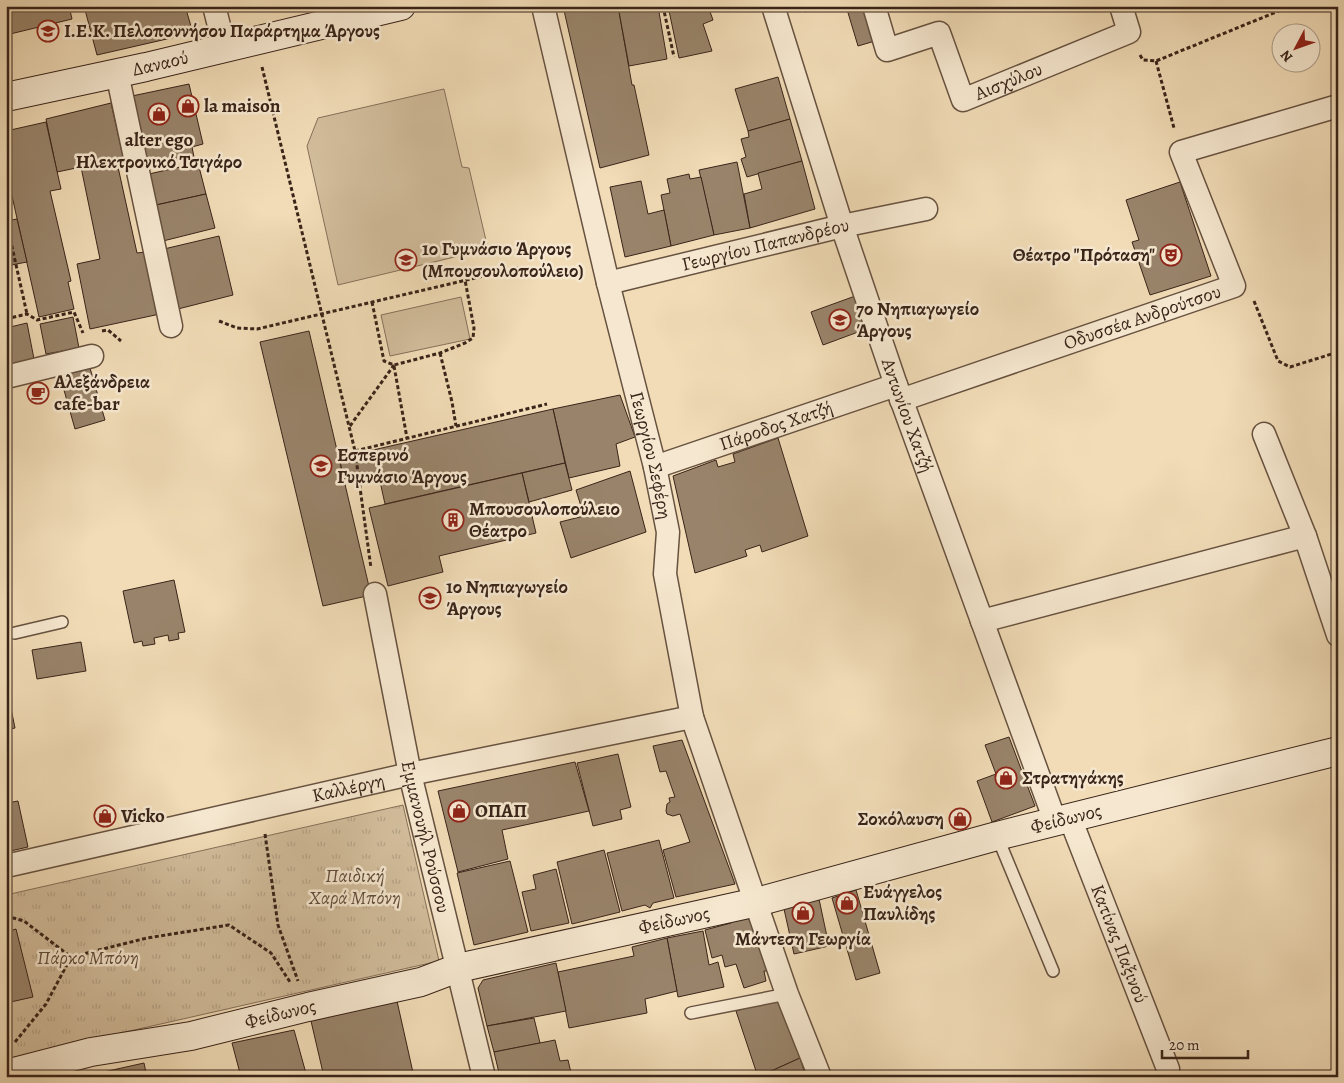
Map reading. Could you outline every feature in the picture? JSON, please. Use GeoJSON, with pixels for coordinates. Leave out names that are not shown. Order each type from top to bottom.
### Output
{"type":"FeatureCollection","features":[{"type":"Feature","properties":{"kind":"main road","name":"Δαναού"},"geometry":{"type":"LineString","coordinates":[[6,97],[224,49],[401,6]]}},
{"type":"Feature","properties":{"kind":"main road","name":"Φείδωνος"},"geometry":{"type":"LineString","coordinates":[[6,1074],[91,1052],[191,1036],[421,982],[458,968],[756,902],[997,836],[1338,751]]}},
{"type":"Feature","properties":{"kind":"street"},"geometry":{"type":"LineString","coordinates":[[214,6],[224,49]]}},
{"type":"Feature","properties":{"kind":"street","name":"Γεωργίου Σεφέρη"},"geometry":{"type":"LineString","coordinates":[[543,6],[608,284],[655,467],[668,532],[665,574],[692,717],[787,994],[820,1077]]}},
{"type":"Feature","properties":{"kind":"street","name":"Αντωνίου Χατζή"},"geometry":{"type":"LineString","coordinates":[[773,6],[842,226],[899,392],[982,621],[1062,820]]}},
{"type":"Feature","properties":{"kind":"street","name":"Αισχύλου"},"geometry":{"type":"LineString","coordinates":[[874,6],[887,50],[939,33],[963,100],[1129,32]]}},
{"type":"Feature","properties":{"kind":"street"},"geometry":{"type":"LineString","coordinates":[[1121,6],[1129,32]]}},
{"type":"Feature","properties":{"kind":"street"},"geometry":{"type":"LineString","coordinates":[[117,73],[171,326]]}},
{"type":"Feature","properties":{"kind":"street"},"geometry":{"type":"LineString","coordinates":[[1180,152],[1338,106]]}},
{"type":"Feature","properties":{"kind":"street","name":"Οδυσσέα Ανδρούτσου"},"geometry":{"type":"LineString","coordinates":[[899,392],[1234,286],[1180,152]]}},
{"type":"Feature","properties":{"kind":"street","name":"Γεωργίου Παπανδρέου"},"geometry":{"type":"LineString","coordinates":[[608,284],[842,226],[926,209]]}},
{"type":"Feature","properties":{"kind":"street"},"geometry":{"type":"LineString","coordinates":[[6,377],[92,356]]}},
{"type":"Feature","properties":{"kind":"street","name":"Πάροδος Χατζή"},"geometry":{"type":"LineString","coordinates":[[655,467],[899,392]]}},
{"type":"Feature","properties":{"kind":"street"},"geometry":{"type":"LineString","coordinates":[[1264,434],[1305,536],[1328,572],[1338,635]]}},
{"type":"Feature","properties":{"kind":"street"},"geometry":{"type":"LineString","coordinates":[[982,621],[1305,536]]}},
{"type":"Feature","properties":{"kind":"street","name":"Εμμανουήλ Ρούσσου"},"geometry":{"type":"LineString","coordinates":[[375,594],[410,774],[484,1077]]}},
{"type":"Feature","properties":{"kind":"street","name":"Καλλέργη"},"geometry":{"type":"LineString","coordinates":[[6,866],[410,774],[692,717]]}},
{"type":"Feature","properties":{"kind":"street","name":"Κατίνας Παξινού"},"geometry":{"type":"LineString","coordinates":[[1062,820],[1168,1069]]}},
{"type":"Feature","properties":{"kind":"lane"},"geometry":{"type":"LineString","coordinates":[[15,633],[62,622]]}},
{"type":"Feature","properties":{"kind":"lane"},"geometry":{"type":"LineString","coordinates":[[997,836],[1053,971]]}},
{"type":"Feature","properties":{"kind":"lane"},"geometry":{"type":"LineString","coordinates":[[691,1013],[787,994]]}},
{"type":"Feature","properties":{"kind":"path"},"geometry":{"type":"LineString","coordinates":[[663,6],[674,57]]}},
{"type":"Feature","properties":{"kind":"path"},"geometry":{"type":"LineString","coordinates":[[1129,32],[1143,60],[1156,61],[1291,6]]}},
{"type":"Feature","properties":{"kind":"path"},"geometry":{"type":"LineString","coordinates":[[256,41],[355,451],[375,594]]}},
{"type":"Feature","properties":{"kind":"path"},"geometry":{"type":"LineString","coordinates":[[1156,61],[1180,152]]}},
{"type":"Feature","properties":{"kind":"path"},"geometry":{"type":"LineString","coordinates":[[6,220],[27,314],[37,320],[74,312],[84,335],[91,333]]}},
{"type":"Feature","properties":{"kind":"path"},"geometry":{"type":"LineString","coordinates":[[219,321],[237,328],[256,329],[518,268]]}},
{"type":"Feature","properties":{"kind":"path"},"geometry":{"type":"LineString","coordinates":[[372,302],[384,361],[394,365],[440,353],[465,344],[473,338],[474,328],[465,280]]}},
{"type":"Feature","properties":{"kind":"path"},"geometry":{"type":"LineString","coordinates":[[1234,286],[1249,289],[1278,361],[1290,367],[1338,352]]}},
{"type":"Feature","properties":{"kind":"path"},"geometry":{"type":"LineString","coordinates":[[6,320],[27,314]]}},
{"type":"Feature","properties":{"kind":"path"},"geometry":{"type":"LineString","coordinates":[[100,332],[108,330],[121,342]]}},
{"type":"Feature","properties":{"kind":"path"},"geometry":{"type":"LineString","coordinates":[[440,353],[456,426]]}},
{"type":"Feature","properties":{"kind":"path"},"geometry":{"type":"LineString","coordinates":[[349,426],[394,365]]}},
{"type":"Feature","properties":{"kind":"path"},"geometry":{"type":"LineString","coordinates":[[394,365],[407,438]]}},
{"type":"Feature","properties":{"kind":"path"},"geometry":{"type":"LineString","coordinates":[[355,451],[547,404]]}},
{"type":"Feature","properties":{"kind":"path"},"geometry":{"type":"LineString","coordinates":[[262,809],[278,925],[308,1007]]}},
{"type":"Feature","properties":{"kind":"path"},"geometry":{"type":"LineString","coordinates":[[6,916],[24,921],[71,957]]}},
{"type":"Feature","properties":{"kind":"path"},"geometry":{"type":"LineString","coordinates":[[12,1045],[46,1004],[71,957],[147,938],[229,925],[271,953],[308,1007]]}},
{"type":"Feature","properties":{"kind":"green space"},"geometry":{"type":"Polygon","coordinates":[[[444,89],[462,167],[469,168],[488,249],[338,285],[307,146],[318,118],[444,89]]]}},
{"type":"Feature","properties":{"kind":"green space"},"geometry":{"type":"Polygon","coordinates":[[[461,297],[470,339],[390,356],[381,315],[461,297]]]}},
{"type":"Feature","properties":{"kind":"green space","name":"Πάρκο Μπόνη"},"geometry":{"type":"Polygon","coordinates":[[[403,805],[439,961],[6,1059],[6,895],[403,805]]]}},
{"type":"Feature","properties":{"kind":"building"},"geometry":{"type":"Polygon","coordinates":[[[6,6],[69,6],[72,19],[6,35],[6,6]]]}},
{"type":"Feature","properties":{"kind":"building"},"geometry":{"type":"Polygon","coordinates":[[[84,6],[185,6],[193,33],[97,55],[84,6]]]}},
{"type":"Feature","properties":{"kind":"building"},"geometry":{"type":"Polygon","coordinates":[[[563,6],[618,6],[632,85],[634,85],[649,155],[600,168],[563,6]]]}},
{"type":"Feature","properties":{"kind":"building"},"geometry":{"type":"Polygon","coordinates":[[[618,6],[658,6],[667,59],[629,66],[618,6]]]}},
{"type":"Feature","properties":{"kind":"building"},"geometry":{"type":"Polygon","coordinates":[[[668,6],[708,6],[713,20],[703,24],[712,51],[679,58],[668,6]]]}},
{"type":"Feature","properties":{"kind":"building"},"geometry":{"type":"Polygon","coordinates":[[[804,6],[827,6],[805,12],[804,6]]]}},
{"type":"Feature","properties":{"kind":"building"},"geometry":{"type":"Polygon","coordinates":[[[846,6],[864,6],[875,41],[858,46],[846,6]]]}},
{"type":"Feature","properties":{"kind":"building"},"geometry":{"type":"Polygon","coordinates":[[[778,77],[790,119],[748,131],[735,89],[778,77]]]}},
{"type":"Feature","properties":{"kind":"building"},"geometry":{"type":"Polygon","coordinates":[[[189,84],[203,144],[192,147],[194,157],[148,167],[132,96],[189,84]]]}},
{"type":"Feature","properties":{"kind":"building"},"geometry":{"type":"Polygon","coordinates":[[[111,103],[123,156],[116,158],[137,253],[146,252],[160,314],[90,329],[77,264],[100,259],[81,167],[57,172],[46,119],[111,103]]]}},
{"type":"Feature","properties":{"kind":"building"},"geometry":{"type":"Polygon","coordinates":[[[790,119],[802,161],[747,177],[741,159],[746,157],[741,139],[749,137],[748,131],[790,119]]]}},
{"type":"Feature","properties":{"kind":"building"},"geometry":{"type":"Polygon","coordinates":[[[46,122],[61,189],[50,191],[71,281],[68,282],[74,309],[39,317],[6,169],[6,131],[46,122]]]}},
{"type":"Feature","properties":{"kind":"building"},"geometry":{"type":"Polygon","coordinates":[[[802,161],[815,209],[750,228],[744,194],[762,189],[758,173],[802,161]]]}},
{"type":"Feature","properties":{"kind":"building"},"geometry":{"type":"Polygon","coordinates":[[[737,162],[750,228],[714,235],[699,170],[737,162]]]}},
{"type":"Feature","properties":{"kind":"building"},"geometry":{"type":"Polygon","coordinates":[[[198,163],[206,194],[156,205],[149,174],[198,163]]]}},
{"type":"Feature","properties":{"kind":"building"},"geometry":{"type":"Polygon","coordinates":[[[689,174],[690,179],[701,177],[714,235],[671,246],[661,195],[670,193],[667,179],[689,174]]]}},
{"type":"Feature","properties":{"kind":"building"},"geometry":{"type":"Polygon","coordinates":[[[641,181],[648,214],[664,210],[671,246],[625,257],[610,187],[641,181]]]}},
{"type":"Feature","properties":{"kind":"building"},"geometry":{"type":"Polygon","coordinates":[[[1180,182],[1211,276],[1150,295],[1132,242],[1139,240],[1126,200],[1180,182]]]}},
{"type":"Feature","properties":{"kind":"building"},"geometry":{"type":"Polygon","coordinates":[[[206,194],[215,228],[163,241],[156,205],[206,194]]]}},
{"type":"Feature","properties":{"kind":"building"},"geometry":{"type":"Polygon","coordinates":[[[17,219],[27,262],[6,266],[6,221],[17,219]]]}},
{"type":"Feature","properties":{"kind":"building"},"geometry":{"type":"Polygon","coordinates":[[[219,236],[233,295],[178,309],[164,249],[219,236]]]}},
{"type":"Feature","properties":{"kind":"building"},"geometry":{"type":"Polygon","coordinates":[[[858,295],[869,328],[823,345],[811,312],[858,295]]]}},
{"type":"Feature","properties":{"kind":"building"},"geometry":{"type":"Polygon","coordinates":[[[73,317],[79,348],[46,354],[40,324],[73,317]]]}},
{"type":"Feature","properties":{"kind":"building"},"geometry":{"type":"Polygon","coordinates":[[[27,323],[34,359],[11,364],[6,341],[6,328],[27,323]]]}},
{"type":"Feature","properties":{"kind":"building"},"geometry":{"type":"Polygon","coordinates":[[[309,331],[371,595],[323,606],[260,342],[309,331]]]}},
{"type":"Feature","properties":{"kind":"building"},"geometry":{"type":"Polygon","coordinates":[[[90,368],[105,420],[75,429],[60,376],[90,368]]]}},
{"type":"Feature","properties":{"kind":"building"},"geometry":{"type":"Polygon","coordinates":[[[620,395],[635,437],[616,444],[620,466],[569,478],[553,409],[620,395]]]}},
{"type":"Feature","properties":{"kind":"building"},"geometry":{"type":"Polygon","coordinates":[[[553,409],[565,463],[385,504],[373,450],[553,409]]]}},
{"type":"Feature","properties":{"kind":"building"},"geometry":{"type":"Polygon","coordinates":[[[778,438],[808,536],[762,552],[760,545],[745,550],[747,556],[695,573],[673,476],[716,460],[718,467],[735,462],[733,454],[778,438]]]}},
{"type":"Feature","properties":{"kind":"building"},"geometry":{"type":"Polygon","coordinates":[[[373,450],[378,472],[344,479],[339,457],[373,450]]]}},
{"type":"Feature","properties":{"kind":"building"},"geometry":{"type":"Polygon","coordinates":[[[565,463],[572,490],[529,502],[522,473],[565,463]]]}},
{"type":"Feature","properties":{"kind":"building"},"geometry":{"type":"Polygon","coordinates":[[[630,471],[646,532],[571,558],[560,522],[584,516],[576,490],[630,471]]]}},
{"type":"Feature","properties":{"kind":"building","name":"Μπουσουλοπούλειο Θέατρο"},"geometry":{"type":"Polygon","coordinates":[[[522,473],[536,533],[439,556],[443,572],[388,586],[369,508],[522,473]]]}},
{"type":"Feature","properties":{"kind":"building"},"geometry":{"type":"Polygon","coordinates":[[[174,580],[185,632],[178,633],[179,639],[169,641],[168,635],[154,638],[155,644],[143,646],[142,641],[134,643],[123,591],[174,580]]]}},
{"type":"Feature","properties":{"kind":"building"},"geometry":{"type":"Polygon","coordinates":[[[81,642],[86,671],[37,679],[32,650],[81,642]]]}},
{"type":"Feature","properties":{"kind":"building"},"geometry":{"type":"Polygon","coordinates":[[[6,694],[8,694],[15,728],[6,730],[6,694]]]}},
{"type":"Feature","properties":{"kind":"building","name":"Στρατηγάκης"},"geometry":{"type":"Polygon","coordinates":[[[1009,737],[1035,806],[992,822],[977,781],[996,774],[985,745],[1009,737]]]}},
{"type":"Feature","properties":{"kind":"building"},"geometry":{"type":"Polygon","coordinates":[[[682,740],[735,884],[676,897],[663,850],[690,842],[680,814],[673,816],[667,814],[669,798],[675,797],[666,771],[660,772],[653,746],[682,740]]]}},
{"type":"Feature","properties":{"kind":"building"},"geometry":{"type":"Polygon","coordinates":[[[618,754],[631,807],[620,810],[622,819],[593,826],[577,763],[618,754]]]}},
{"type":"Feature","properties":{"kind":"building"},"geometry":{"type":"Polygon","coordinates":[[[575,762],[589,811],[502,830],[508,859],[458,872],[438,791],[575,762]]]}},
{"type":"Feature","properties":{"kind":"building"},"geometry":{"type":"Polygon","coordinates":[[[6,801],[7,803],[18,801],[28,847],[6,852],[6,801]]]}},
{"type":"Feature","properties":{"kind":"building"},"geometry":{"type":"Polygon","coordinates":[[[659,840],[674,898],[653,903],[650,908],[645,905],[622,911],[607,853],[659,840]]]}},
{"type":"Feature","properties":{"kind":"building"},"geometry":{"type":"Polygon","coordinates":[[[604,850],[620,912],[572,924],[557,862],[604,850]]]}},
{"type":"Feature","properties":{"kind":"building"},"geometry":{"type":"Polygon","coordinates":[[[510,861],[528,932],[474,945],[457,873],[510,861]]]}},
{"type":"Feature","properties":{"kind":"building"},"geometry":{"type":"Polygon","coordinates":[[[556,869],[569,923],[531,931],[522,892],[536,889],[533,875],[556,869]]]}},
{"type":"Feature","properties":{"kind":"building"},"geometry":{"type":"Polygon","coordinates":[[[856,890],[880,973],[856,980],[832,898],[856,890]]]}},
{"type":"Feature","properties":{"kind":"building"},"geometry":{"type":"Polygon","coordinates":[[[819,899],[829,946],[794,954],[784,909],[819,899]]]}},
{"type":"Feature","properties":{"kind":"building"},"geometry":{"type":"Polygon","coordinates":[[[748,914],[767,971],[764,971],[766,981],[744,988],[736,964],[725,967],[722,955],[712,958],[705,930],[731,923],[730,919],[748,914]]]}},
{"type":"Feature","properties":{"kind":"building"},"geometry":{"type":"Polygon","coordinates":[[[16,929],[33,997],[6,1003],[6,932],[16,929]]]}},
{"type":"Feature","properties":{"kind":"building"},"geometry":{"type":"Polygon","coordinates":[[[703,931],[709,965],[718,962],[724,987],[678,997],[667,938],[703,931]]]}},
{"type":"Feature","properties":{"kind":"building"},"geometry":{"type":"Polygon","coordinates":[[[667,938],[677,991],[645,999],[647,1013],[569,1028],[558,972],[634,956],[632,947],[667,938]]]}},
{"type":"Feature","properties":{"kind":"building"},"geometry":{"type":"Polygon","coordinates":[[[556,963],[566,1011],[487,1026],[478,988],[483,980],[556,963]]]}},
{"type":"Feature","properties":{"kind":"building"},"geometry":{"type":"Polygon","coordinates":[[[780,998],[800,1058],[758,1077],[736,1011],[780,998]]]}},
{"type":"Feature","properties":{"kind":"building"},"geometry":{"type":"Polygon","coordinates":[[[397,1001],[414,1077],[324,1077],[311,1021],[397,1001]]]}},
{"type":"Feature","properties":{"kind":"building"},"geometry":{"type":"Polygon","coordinates":[[[534,1018],[540,1043],[494,1052],[487,1026],[534,1018]]]}},
{"type":"Feature","properties":{"kind":"building"},"geometry":{"type":"Polygon","coordinates":[[[294,1030],[307,1077],[241,1077],[232,1043],[294,1030]]]}},
{"type":"Feature","properties":{"kind":"building"},"geometry":{"type":"Polygon","coordinates":[[[555,1040],[560,1061],[568,1060],[572,1077],[500,1077],[494,1052],[555,1040]]]}},
{"type":"Feature","properties":{"kind":"building"},"geometry":{"type":"Polygon","coordinates":[[[800,1058],[806,1077],[758,1077],[800,1058]]]}},
{"type":"Feature","properties":{"kind":"building"},"geometry":{"type":"Polygon","coordinates":[[[144,1063],[147,1077],[81,1077],[144,1063]]]}},
{"type":"Feature","properties":{"kind":"place","name":"Ι.Ε.Κ. Πελοποννήσου Παράρτημα Άργους"},"geometry":{"type":"Point","coordinates":[48,31]}},
{"type":"Feature","properties":{"kind":"place","name":"la maison"},"geometry":{"type":"Point","coordinates":[188,106]}},
{"type":"Feature","properties":{"kind":"place","name":"alter ego Ηλεκτρονικό Τσιγάρο"},"geometry":{"type":"Point","coordinates":[159,114]}},
{"type":"Feature","properties":{"kind":"place","name":"Θέατρο \"Πρόταση\""},"geometry":{"type":"Point","coordinates":[1171,255]}},
{"type":"Feature","properties":{"kind":"place","name":"1ο Γυμνάσιο Άργους (Μπουσουλοπούλειο)"},"geometry":{"type":"Point","coordinates":[406,260]}},
{"type":"Feature","properties":{"kind":"place","name":"7ο Νηπιαγωγείο Άργους"},"geometry":{"type":"Point","coordinates":[840,320]}},
{"type":"Feature","properties":{"kind":"place","name":"Αλεξάνδρεια cafe-bar"},"geometry":{"type":"Point","coordinates":[38,393]}},
{"type":"Feature","properties":{"kind":"place","name":"Εσπερινό Γυμνάσιο Άργους"},"geometry":{"type":"Point","coordinates":[321,466]}},
{"type":"Feature","properties":{"kind":"place","name":"Μπουσουλοπούλειο Θέατρο"},"geometry":{"type":"Point","coordinates":[453,520]}},
{"type":"Feature","properties":{"kind":"place","name":"1ο Νηπιαγωγείο Άργους"},"geometry":{"type":"Point","coordinates":[430,598]}},
{"type":"Feature","properties":{"kind":"place","name":"Στρατηγάκης"},"geometry":{"type":"Point","coordinates":[1006,778]}},
{"type":"Feature","properties":{"kind":"place","name":"ΟΠΑΠ"},"geometry":{"type":"Point","coordinates":[459,811]}},
{"type":"Feature","properties":{"kind":"place","name":"Vicko"},"geometry":{"type":"Point","coordinates":[105,816]}},
{"type":"Feature","properties":{"kind":"place","name":"Σοκόλαυση"},"geometry":{"type":"Point","coordinates":[960,819]}},
{"type":"Feature","properties":{"kind":"place","name":"Ευάγγελος Παυλίδης"},"geometry":{"type":"Point","coordinates":[847,903]}},
{"type":"Feature","properties":{"kind":"place","name":"Μάντεση Γεωργία"},"geometry":{"type":"Point","coordinates":[803,913]}},
{"type":"Feature","properties":{"kind":"park label","name":"Παιδική Χαρά Μπόνη"},"geometry":{"type":"Point","coordinates":[355,887]}}]}
